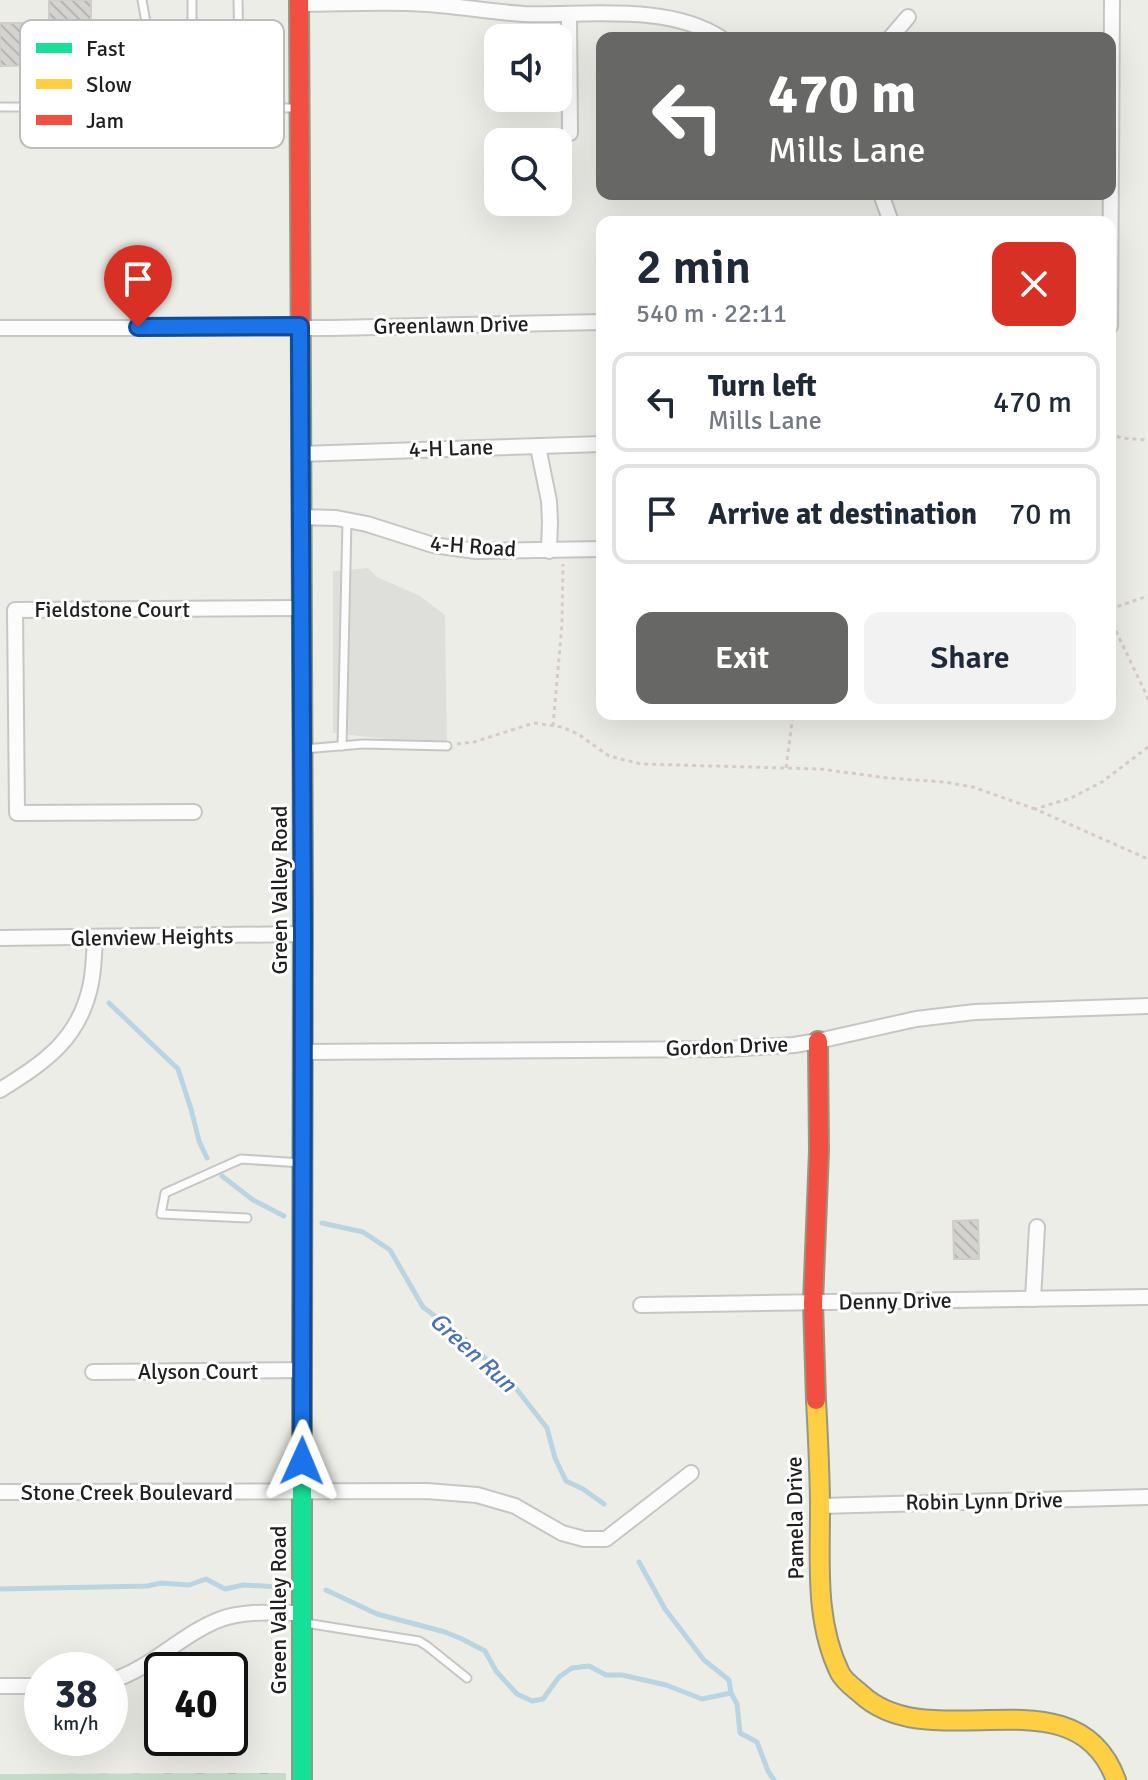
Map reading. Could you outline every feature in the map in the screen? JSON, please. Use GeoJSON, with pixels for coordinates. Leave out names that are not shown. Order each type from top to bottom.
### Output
{"type":"FeatureCollection","features":[{"type":"Feature","properties":{"kind":"street"},"geometry":{"type":"LineString","coordinates":[[1112,0],[1112,32]]}},
{"type":"Feature","properties":{"kind":"street"},"geometry":{"type":"LineString","coordinates":[[299,2],[427,4],[524,14],[639,15],[678,19],[709,32]]}},
{"type":"Feature","properties":{"kind":"street","name":"Green Valley Road"},"geometry":{"type":"LineString","coordinates":[[299,2],[303,934],[302,1780]]}},
{"type":"Feature","properties":{"kind":"street"},"geometry":{"type":"LineString","coordinates":[[569,14],[570,128]]}},
{"type":"Feature","properties":{"kind":"street"},"geometry":{"type":"LineString","coordinates":[[895,32],[908,17]]}},
{"type":"Feature","properties":{"kind":"street","name":"Greenlawn Drive"},"geometry":{"type":"LineString","coordinates":[[0,328],[332,328],[596,322]]}},
{"type":"Feature","properties":{"kind":"street","name":"4-H Lane"},"geometry":{"type":"LineString","coordinates":[[300,454],[596,444]]}},
{"type":"Feature","properties":{"kind":"street"},"geometry":{"type":"LineString","coordinates":[[538,447],[549,501],[549,551]]}},
{"type":"Feature","properties":{"kind":"street","name":"4-H Road"},"geometry":{"type":"LineString","coordinates":[[300,517],[347,520],[433,545],[476,551],[596,549]]}},
{"type":"Feature","properties":{"kind":"street","name":"Fieldstone Court"},"geometry":{"type":"LineString","coordinates":[[194,812],[17,813],[15,610],[302,608]]}},
{"type":"Feature","properties":{"kind":"street","name":"Glenview Heights"},"geometry":{"type":"LineString","coordinates":[[0,938],[303,934]]}},
{"type":"Feature","properties":{"kind":"street"},"geometry":{"type":"LineString","coordinates":[[0,1090],[47,1059],[71,1033],[85,1006],[92,980],[95,938]]}},
{"type":"Feature","properties":{"kind":"street","name":"Gordon Drive"},"geometry":{"type":"LineString","coordinates":[[303,1052],[725,1049],[794,1045],[916,1019],[962,1013],[1148,1006]]}},
{"type":"Feature","properties":{"kind":"street","name":"Pamela Drive"},"geometry":{"type":"LineString","coordinates":[[818,1041],[819,1151],[813,1303],[820,1591],[828,1642],[841,1676],[867,1700],[883,1709],[918,1720],[1033,1720],[1067,1727],[1094,1744],[1116,1780]]}},
{"type":"Feature","properties":{"kind":"street"},"geometry":{"type":"LineString","coordinates":[[1033,1299],[1037,1227]]}},
{"type":"Feature","properties":{"kind":"street","name":"Denny Drive"},"geometry":{"type":"LineString","coordinates":[[641,1305],[1148,1297]]}},
{"type":"Feature","properties":{"kind":"street","name":"Alyson Court"},"geometry":{"type":"LineString","coordinates":[[93,1372],[303,1370]]}},
{"type":"Feature","properties":{"kind":"street","name":"Stone Creek Boulevard"},"geometry":{"type":"LineString","coordinates":[[0,1492],[427,1491],[477,1495],[515,1506],[562,1533],[584,1539],[606,1539],[691,1473]]}},
{"type":"Feature","properties":{"kind":"street","name":"Robin Lynn Drive"},"geometry":{"type":"LineString","coordinates":[[820,1506],[1148,1497]]}},
{"type":"Feature","properties":{"kind":"street"},"geometry":{"type":"LineString","coordinates":[[128,1674],[223,1618],[251,1614],[302,1618]]}},
{"type":"Feature","properties":{"kind":"street"},"geometry":{"type":"LineString","coordinates":[[0,1686],[24,1686]]}},
{"type":"Feature","properties":{"kind":"lane"},"geometry":{"type":"LineString","coordinates":[[142,0],[146,20]]}},
{"type":"Feature","properties":{"kind":"lane"},"geometry":{"type":"LineString","coordinates":[[238,0],[238,20]]}},
{"type":"Feature","properties":{"kind":"lane"},"geometry":{"type":"LineString","coordinates":[[284,108],[299,108]]}},
{"type":"Feature","properties":{"kind":"lane"},"geometry":{"type":"LineString","coordinates":[[342,746],[347,520]]}},
{"type":"Feature","properties":{"kind":"lane"},"geometry":{"type":"LineString","coordinates":[[302,749],[363,744],[447,746]]}},
{"type":"Feature","properties":{"kind":"lane"},"geometry":{"type":"LineString","coordinates":[[247,1218],[161,1214],[165,1193],[241,1159],[303,1163]]}},
{"type":"Feature","properties":{"kind":"lane"},"geometry":{"type":"LineString","coordinates":[[302,1618],[419,1641],[467,1678]]}},
{"type":"Feature","properties":{"kind":"path"},"geometry":{"type":"LineString","coordinates":[[1116,435],[1148,440]]}},
{"type":"Feature","properties":{"kind":"path"},"geometry":{"type":"LineString","coordinates":[[549,551],[563,563],[562,624],[553,726]]}},
{"type":"Feature","properties":{"kind":"path"},"geometry":{"type":"LineString","coordinates":[[1116,607],[1148,596]]}},
{"type":"Feature","properties":{"kind":"path"},"geometry":{"type":"LineString","coordinates":[[1116,631],[1148,703]]}},
{"type":"Feature","properties":{"kind":"path"},"geometry":{"type":"LineString","coordinates":[[786,768],[792,720]]}},
{"type":"Feature","properties":{"kind":"path"},"geometry":{"type":"LineString","coordinates":[[447,746],[474,742],[534,723],[562,727],[578,734],[609,756],[641,764],[820,769],[944,782],[973,787],[1035,809],[1148,859]]}},
{"type":"Feature","properties":{"kind":"path"},"geometry":{"type":"LineString","coordinates":[[1035,809],[1071,798],[1102,782],[1148,747]]}},
{"type":"Feature","properties":{"kind":"green space"},"geometry":{"type":"Polygon","coordinates":[[[286,1773],[286,1780],[0,1780],[0,1774],[286,1773]]]}},
{"type":"Feature","properties":{"kind":"shaded area"},"geometry":{"type":"Polygon","coordinates":[[[368,568],[377,577],[420,596],[445,615],[447,746],[333,733],[333,571],[368,568]]]}},
{"type":"Feature","properties":{"kind":"building"},"geometry":{"type":"Polygon","coordinates":[[[49,0],[91,0],[91,20],[49,20],[49,0]]]}},
{"type":"Feature","properties":{"kind":"building"},"geometry":{"type":"Polygon","coordinates":[[[0,23],[20,23],[20,66],[0,66],[0,23]]]}},
{"type":"Feature","properties":{"kind":"building"},"geometry":{"type":"Polygon","coordinates":[[[978,1220],[979,1259],[954,1259],[953,1221],[978,1220]]]}},
{"type":"Feature","properties":{"kind":"waterway","name":"Green Run"},"geometry":{"type":"LineString","coordinates":[[109,1003],[178,1069],[207,1158]]}},
{"type":"Feature","properties":{"kind":"waterway","name":"Green Run"},"geometry":{"type":"LineString","coordinates":[[222,1176],[253,1200],[284,1216]]}},
{"type":"Feature","properties":{"kind":"waterway","name":"Green Run"},"geometry":{"type":"LineString","coordinates":[[322,1223],[363,1232],[390,1250],[423,1307],[466,1340],[515,1387],[547,1428],[555,1458],[566,1481],[604,1504]]}},
{"type":"Feature","properties":{"kind":"waterway","name":"Green Run"},"geometry":{"type":"LineString","coordinates":[[639,1562],[665,1609],[704,1660],[729,1680],[737,1704],[740,1733],[757,1742],[774,1780]]}},
{"type":"Feature","properties":{"kind":"waterway"},"geometry":{"type":"LineString","coordinates":[[0,1589],[148,1586],[161,1583],[189,1585],[206,1579],[225,1589],[243,1585],[280,1587]]}},
{"type":"Feature","properties":{"kind":"waterway"},"geometry":{"type":"LineString","coordinates":[[326,1590],[377,1614],[445,1632],[485,1651],[496,1671],[517,1694],[532,1701],[543,1699],[559,1677],[572,1668],[589,1666],[606,1675],[622,1675],[666,1685],[702,1699],[731,1693]]}},
{"type":"Feature","properties":{"kind":"traffic: fast"},"geometry":{"type":"LineString","coordinates":[[301,387],[303,898]]}},
{"type":"Feature","properties":{"kind":"traffic: fast"},"geometry":{"type":"LineString","coordinates":[[302,1370],[302,1780]]}},
{"type":"Feature","properties":{"kind":"traffic: slow"},"geometry":{"type":"LineString","coordinates":[[302,1370],[303,898]]}},
{"type":"Feature","properties":{"kind":"traffic: slow"},"geometry":{"type":"LineString","coordinates":[[816,1400],[823,1613],[832,1654],[844,1679],[861,1694],[891,1712],[925,1720],[1036,1721],[1069,1729],[1096,1747],[1116,1780]]}},
{"type":"Feature","properties":{"kind":"traffic: jam"},"geometry":{"type":"LineString","coordinates":[[299,0],[301,387]]}},
{"type":"Feature","properties":{"kind":"traffic: jam"},"geometry":{"type":"LineString","coordinates":[[816,1400],[813,1303],[819,1151],[818,1041]]}},
{"type":"Feature","properties":{"kind":"route"},"geometry":{"type":"LineString","coordinates":[[138,327],[300,326],[302,1461]]}}]}
